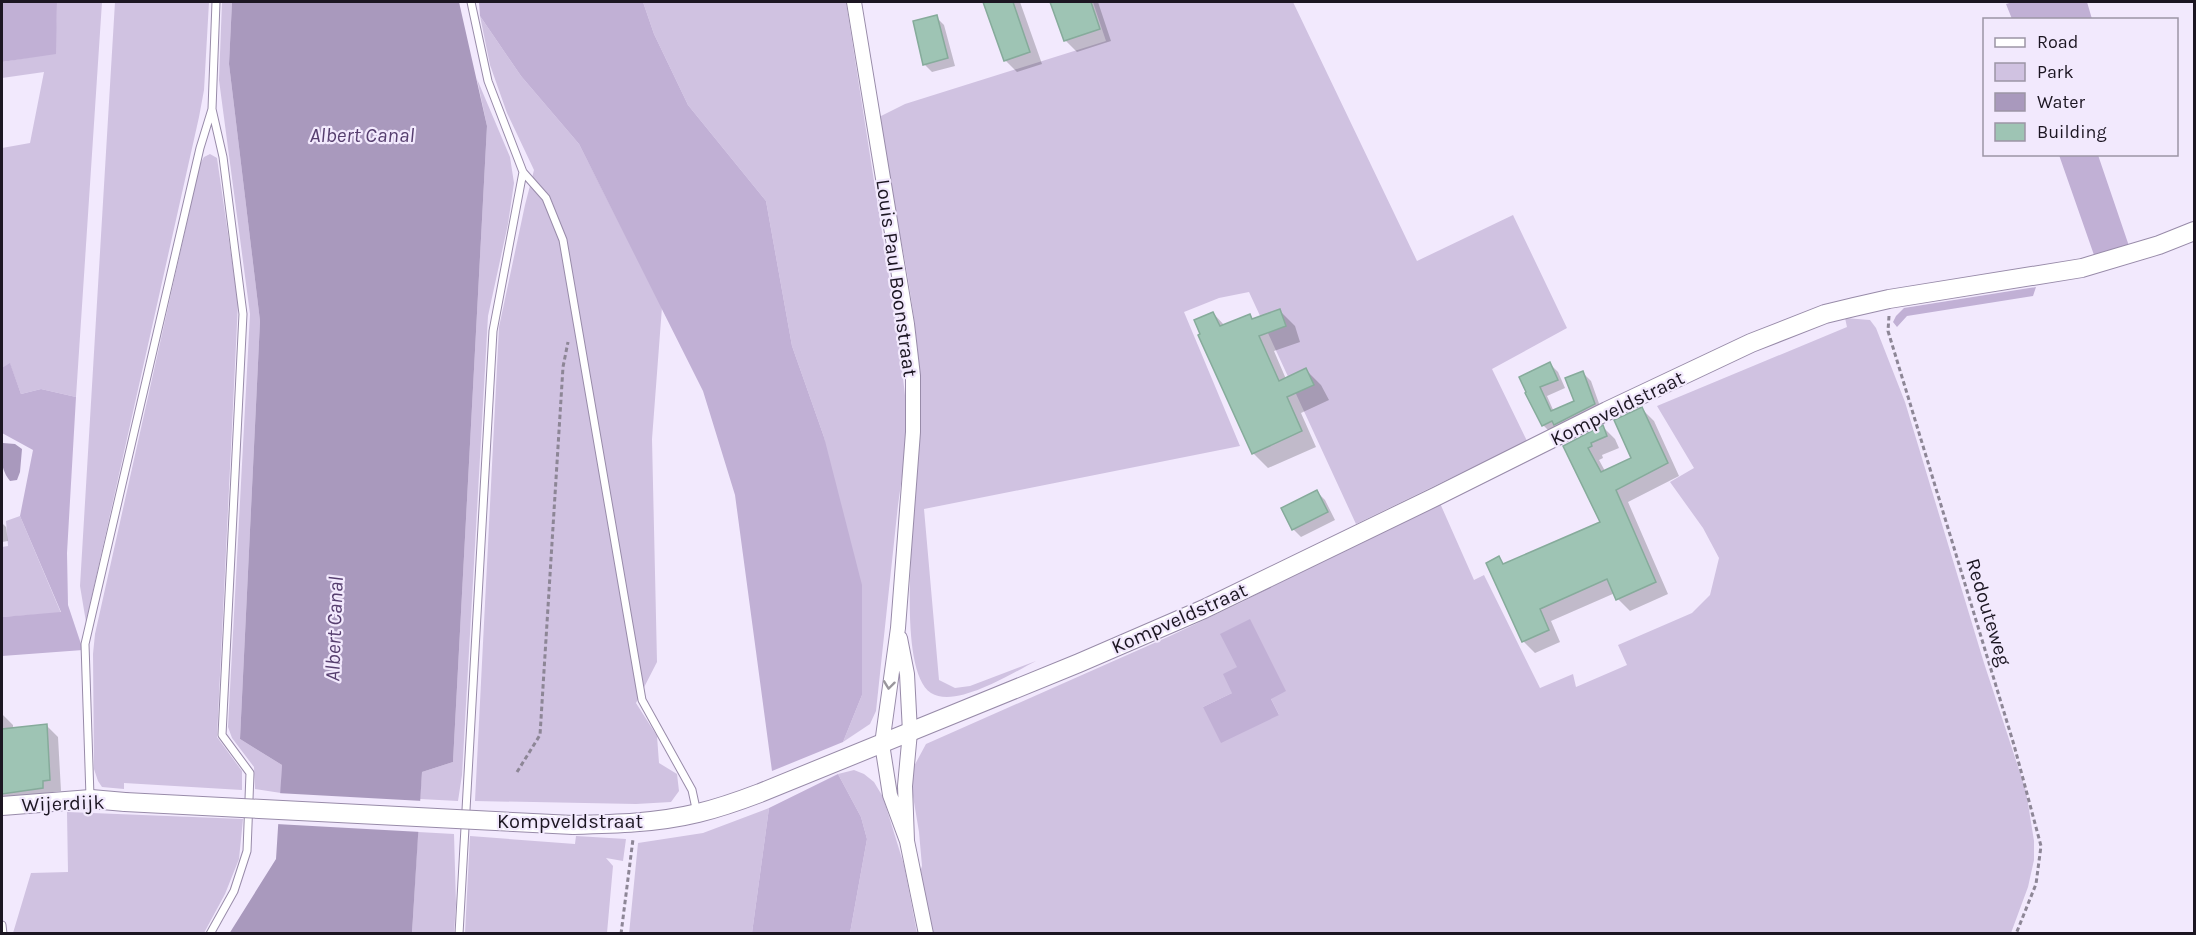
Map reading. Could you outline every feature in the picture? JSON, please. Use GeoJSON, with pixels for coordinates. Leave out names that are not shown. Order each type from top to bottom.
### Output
{"type":"FeatureCollection","features":[{"type":"Feature","properties":{"kind":"street","name":"Louis Paul Boonstraat"},"geometry":{"type":"LineString","coordinates":[[854,2],[907,324],[913,376],[913,432],[898,628],[882,744],[890,795],[907,841]]}},
{"type":"Feature","properties":{"kind":"street","name":"Kompveldstraat"},"geometry":{"type":"LineString","coordinates":[[125,801],[573,825],[656,821],[698,813],[760,793],[882,744],[1204,609],[1607,411],[1751,343],[1825,314],[1889,299],[2082,268],[2159,245],[2194,231]]}},
{"type":"Feature","properties":{"kind":"street","name":"Louis Paul Boonstraat"},"geometry":{"type":"LineString","coordinates":[[898,628],[907,674],[910,732],[905,786],[907,841]]}},
{"type":"Feature","properties":{"kind":"street","name":"Wijerdijk"},"geometry":{"type":"LineString","coordinates":[[2,806],[91,800],[125,801]]}},
{"type":"Feature","properties":{"kind":"street"},"geometry":{"type":"LineString","coordinates":[[907,841],[926,933]]}},
{"type":"Feature","properties":{"kind":"lane"},"geometry":{"type":"LineString","coordinates":[[91,800],[86,644],[200,148],[212,109],[216,2]]}},
{"type":"Feature","properties":{"kind":"lane"},"geometry":{"type":"LineString","coordinates":[[471,2],[488,81],[523,172],[546,198],[563,240],[642,700],[692,790],[698,813]]}},
{"type":"Feature","properties":{"kind":"lane"},"geometry":{"type":"LineString","coordinates":[[210,933],[234,891],[247,851],[250,773],[222,735],[243,314],[224,157],[212,109]]}},
{"type":"Feature","properties":{"kind":"lane"},"geometry":{"type":"LineString","coordinates":[[459,933],[494,331],[523,172]]}},
{"type":"Feature","properties":{"kind":"lane"},"geometry":{"type":"LineString","coordinates":[[2,925],[3,933]]}},
{"type":"Feature","properties":{"kind":"path","name":"Redouteweg"},"geometry":{"type":"LineString","coordinates":[[1889,299],[1888,331],[2014,745],[2041,846],[2036,884],[2016,933]]}},
{"type":"Feature","properties":{"kind":"path"},"geometry":{"type":"LineString","coordinates":[[517,772],[540,735],[563,367],[569,336]]}},
{"type":"Feature","properties":{"kind":"path"},"geometry":{"type":"LineString","coordinates":[[621,933],[633,840],[633,822]]}},
{"type":"Feature","properties":{"kind":"green space"},"geometry":{"type":"Polygon","coordinates":[[[57,2],[102,2],[76,397],[41,389],[21,394],[10,364],[2,433],[2,148],[30,143],[44,72],[2,78],[2,62],[55,53],[57,2]]]}},
{"type":"Feature","properties":{"kind":"green space"},"geometry":{"type":"Polygon","coordinates":[[[115,2],[209,2],[204,90],[199,117],[86,622],[80,586],[115,2]]]}},
{"type":"Feature","properties":{"kind":"green space"},"geometry":{"type":"Polygon","coordinates":[[[222,2],[232,2],[229,64],[260,321],[240,739],[282,765],[281,793],[255,789],[254,767],[232,738],[228,727],[250,314],[219,80],[222,2]]]}},
{"type":"Feature","properties":{"kind":"green space"},"geometry":{"type":"Polygon","coordinates":[[[643,2],[846,2],[898,334],[907,413],[907,441],[876,711],[870,724],[843,742],[862,695],[824,437],[792,346],[766,201],[688,105],[654,34],[643,2]]]}},
{"type":"Feature","properties":{"kind":"green space"},"geometry":{"type":"Polygon","coordinates":[[[1093,2],[1293,2],[1417,261],[1513,215],[1567,328],[1492,369],[1527,441],[1356,524],[1249,292],[1219,298],[1184,312],[1240,446],[924,509],[939,680],[955,688],[970,686],[1036,661],[984,688],[942,697],[931,693],[922,683],[916,668],[910,628],[912,532],[919,448],[920,385],[909,288],[879,129],[881,116],[905,104],[1106,41],[1093,2]]]}},
{"type":"Feature","properties":{"kind":"green space"},"geometry":{"type":"Polygon","coordinates":[[[480,16],[521,76],[579,144],[662,307],[652,439],[657,662],[636,703],[657,736],[659,763],[677,774],[679,791],[671,802],[636,804],[475,801],[499,327],[534,170],[507,113],[490,65],[480,16]]]}},
{"type":"Feature","properties":{"kind":"green space"},"geometry":{"type":"Polygon","coordinates":[[[477,79],[510,157],[514,183],[508,224],[488,316],[462,775],[458,801],[420,799],[422,772],[453,762],[487,126],[477,79]]]}},
{"type":"Feature","properties":{"kind":"green space"},"geometry":{"type":"Polygon","coordinates":[[[210,154],[217,158],[238,303],[217,737],[242,771],[242,790],[124,783],[124,789],[102,787],[94,769],[93,654],[95,634],[200,164],[204,157],[210,154]]]}},
{"type":"Feature","properties":{"kind":"green space"},"geometry":{"type":"Polygon","coordinates":[[[1845,318],[1870,320],[1876,328],[1905,402],[1984,663],[2026,791],[2034,841],[2034,860],[2028,887],[2011,933],[931,933],[918,878],[922,866],[912,790],[912,770],[926,744],[1242,602],[1439,501],[1474,580],[1484,575],[1540,688],[1573,674],[1576,687],[1627,665],[1618,645],[1692,613],[1710,595],[1719,558],[1703,528],[1670,482],[1694,468],[1657,406],[1847,327],[1845,318]],[[1237,667],[1232,693],[1203,707],[1279,715],[1271,699],[1237,667]]]}},
{"type":"Feature","properties":{"kind":"green space"},"geometry":{"type":"Polygon","coordinates":[[[20,516],[61,613],[2,617],[2,547],[8,546],[6,521],[20,516]]]}},
{"type":"Feature","properties":{"kind":"green space"},"geometry":{"type":"Polygon","coordinates":[[[854,770],[874,782],[883,797],[904,865],[917,933],[850,933],[867,839],[861,817],[838,774],[854,770]]]}},
{"type":"Feature","properties":{"kind":"green space"},"geometry":{"type":"Polygon","coordinates":[[[769,808],[752,933],[629,934],[638,843],[703,833],[769,808]]]}},
{"type":"Feature","properties":{"kind":"green space"},"geometry":{"type":"Polygon","coordinates":[[[67,812],[243,819],[239,859],[225,894],[204,933],[13,933],[31,873],[68,872],[67,812]]]}},
{"type":"Feature","properties":{"kind":"green space"},"geometry":{"type":"Polygon","coordinates":[[[418,832],[454,834],[456,904],[454,933],[412,934],[418,832]]]}},
{"type":"Feature","properties":{"kind":"green space"},"geometry":{"type":"Polygon","coordinates":[[[470,836],[575,844],[576,836],[626,839],[623,861],[606,858],[613,866],[607,933],[465,933],[470,836]]]}},
{"type":"Feature","properties":{"kind":"shaded area"},"geometry":{"type":"Polygon","coordinates":[[[2,2],[57,2],[56,54],[2,62],[2,2]]]}},
{"type":"Feature","properties":{"kind":"shaded area"},"geometry":{"type":"Polygon","coordinates":[[[479,2],[643,2],[654,34],[688,105],[766,201],[792,346],[824,437],[862,585],[862,695],[843,742],[772,771],[735,495],[703,391],[579,144],[521,76],[480,16],[479,2]]]}},
{"type":"Feature","properties":{"kind":"shaded area"},"geometry":{"type":"Polygon","coordinates":[[[2013,2],[2087,2],[2092,18],[2012,18],[2006,4],[2013,2]]]}},
{"type":"Feature","properties":{"kind":"shaded area"},"geometry":{"type":"Polygon","coordinates":[[[2059,156],[2098,156],[2129,246],[2094,255],[2059,156]]]}},
{"type":"Feature","properties":{"kind":"shaded area"},"geometry":{"type":"Polygon","coordinates":[[[2036,287],[2033,296],[1907,316],[1897,327],[1893,322],[1904,308],[2036,287]]]}},
{"type":"Feature","properties":{"kind":"shaded area"},"geometry":{"type":"Polygon","coordinates":[[[10,363],[21,394],[41,389],[76,397],[67,553],[68,605],[83,650],[2,656],[2,617],[61,612],[20,516],[33,450],[2,433],[2,368],[10,363]]]}},
{"type":"Feature","properties":{"kind":"shaded area"},"geometry":{"type":"Polygon","coordinates":[[[1250,619],[1286,691],[1271,699],[1279,715],[1221,743],[1203,707],[1232,693],[1223,674],[1237,667],[1220,634],[1250,619]]]}},
{"type":"Feature","properties":{"kind":"shaded area"},"geometry":{"type":"Polygon","coordinates":[[[838,774],[861,817],[867,839],[850,933],[752,933],[769,808],[838,774]]]}},
{"type":"Feature","properties":{"kind":"water","name":"Albert Canal"},"geometry":{"type":"Polygon","coordinates":[[[232,2],[459,2],[487,126],[453,762],[422,772],[412,933],[229,934],[276,859],[282,765],[240,739],[260,321],[229,64],[232,2]]]}},
{"type":"Feature","properties":{"kind":"water"},"geometry":{"type":"Polygon","coordinates":[[[3,443],[15,444],[22,449],[17,480],[10,481],[3,468],[3,443]]]}},
{"type":"Feature","properties":{"kind":"pier"},"geometry":{"type":"Polygon","coordinates":[[[277,793],[423,801],[421,832],[276,824],[277,793]]]}},
{"type":"Feature","properties":{"kind":"building"},"geometry":{"type":"Polygon","coordinates":[[[983,2],[1013,2],[1030,52],[1004,61],[983,2]]]}},
{"type":"Feature","properties":{"kind":"building"},"geometry":{"type":"Polygon","coordinates":[[[1050,2],[1091,2],[1100,29],[1064,41],[1050,2]]]}},
{"type":"Feature","properties":{"kind":"building"},"geometry":{"type":"Polygon","coordinates":[[[937,15],[948,58],[923,65],[913,21],[937,15]]]}},
{"type":"Feature","properties":{"kind":"building"},"geometry":{"type":"Polygon","coordinates":[[[1280,309],[1286,326],[1259,336],[1279,381],[1306,368],[1314,385],[1287,397],[1302,431],[1252,454],[1198,335],[1200,334],[1194,320],[1213,312],[1220,326],[1250,314],[1252,319],[1280,309]]]}},
{"type":"Feature","properties":{"kind":"building"},"geometry":{"type":"Polygon","coordinates":[[[1550,362],[1558,380],[1540,387],[1551,411],[1574,401],[1565,378],[1583,371],[1595,404],[1554,425],[1552,421],[1542,426],[1519,377],[1550,362]]]}},
{"type":"Feature","properties":{"kind":"building"},"geometry":{"type":"Polygon","coordinates":[[[1642,407],[1668,463],[1616,490],[1656,582],[1616,600],[1607,579],[1540,609],[1549,630],[1522,642],[1486,563],[1499,556],[1503,564],[1600,522],[1563,446],[1603,425],[1607,436],[1591,443],[1592,446],[1588,448],[1601,472],[1631,458],[1614,420],[1642,407]]]}},
{"type":"Feature","properties":{"kind":"building"},"geometry":{"type":"Polygon","coordinates":[[[1317,490],[1328,512],[1292,530],[1281,508],[1317,490]]]}},
{"type":"Feature","properties":{"kind":"building"},"geometry":{"type":"Polygon","coordinates":[[[47,724],[50,780],[43,781],[43,788],[2,794],[2,729],[47,724]]]}}]}
